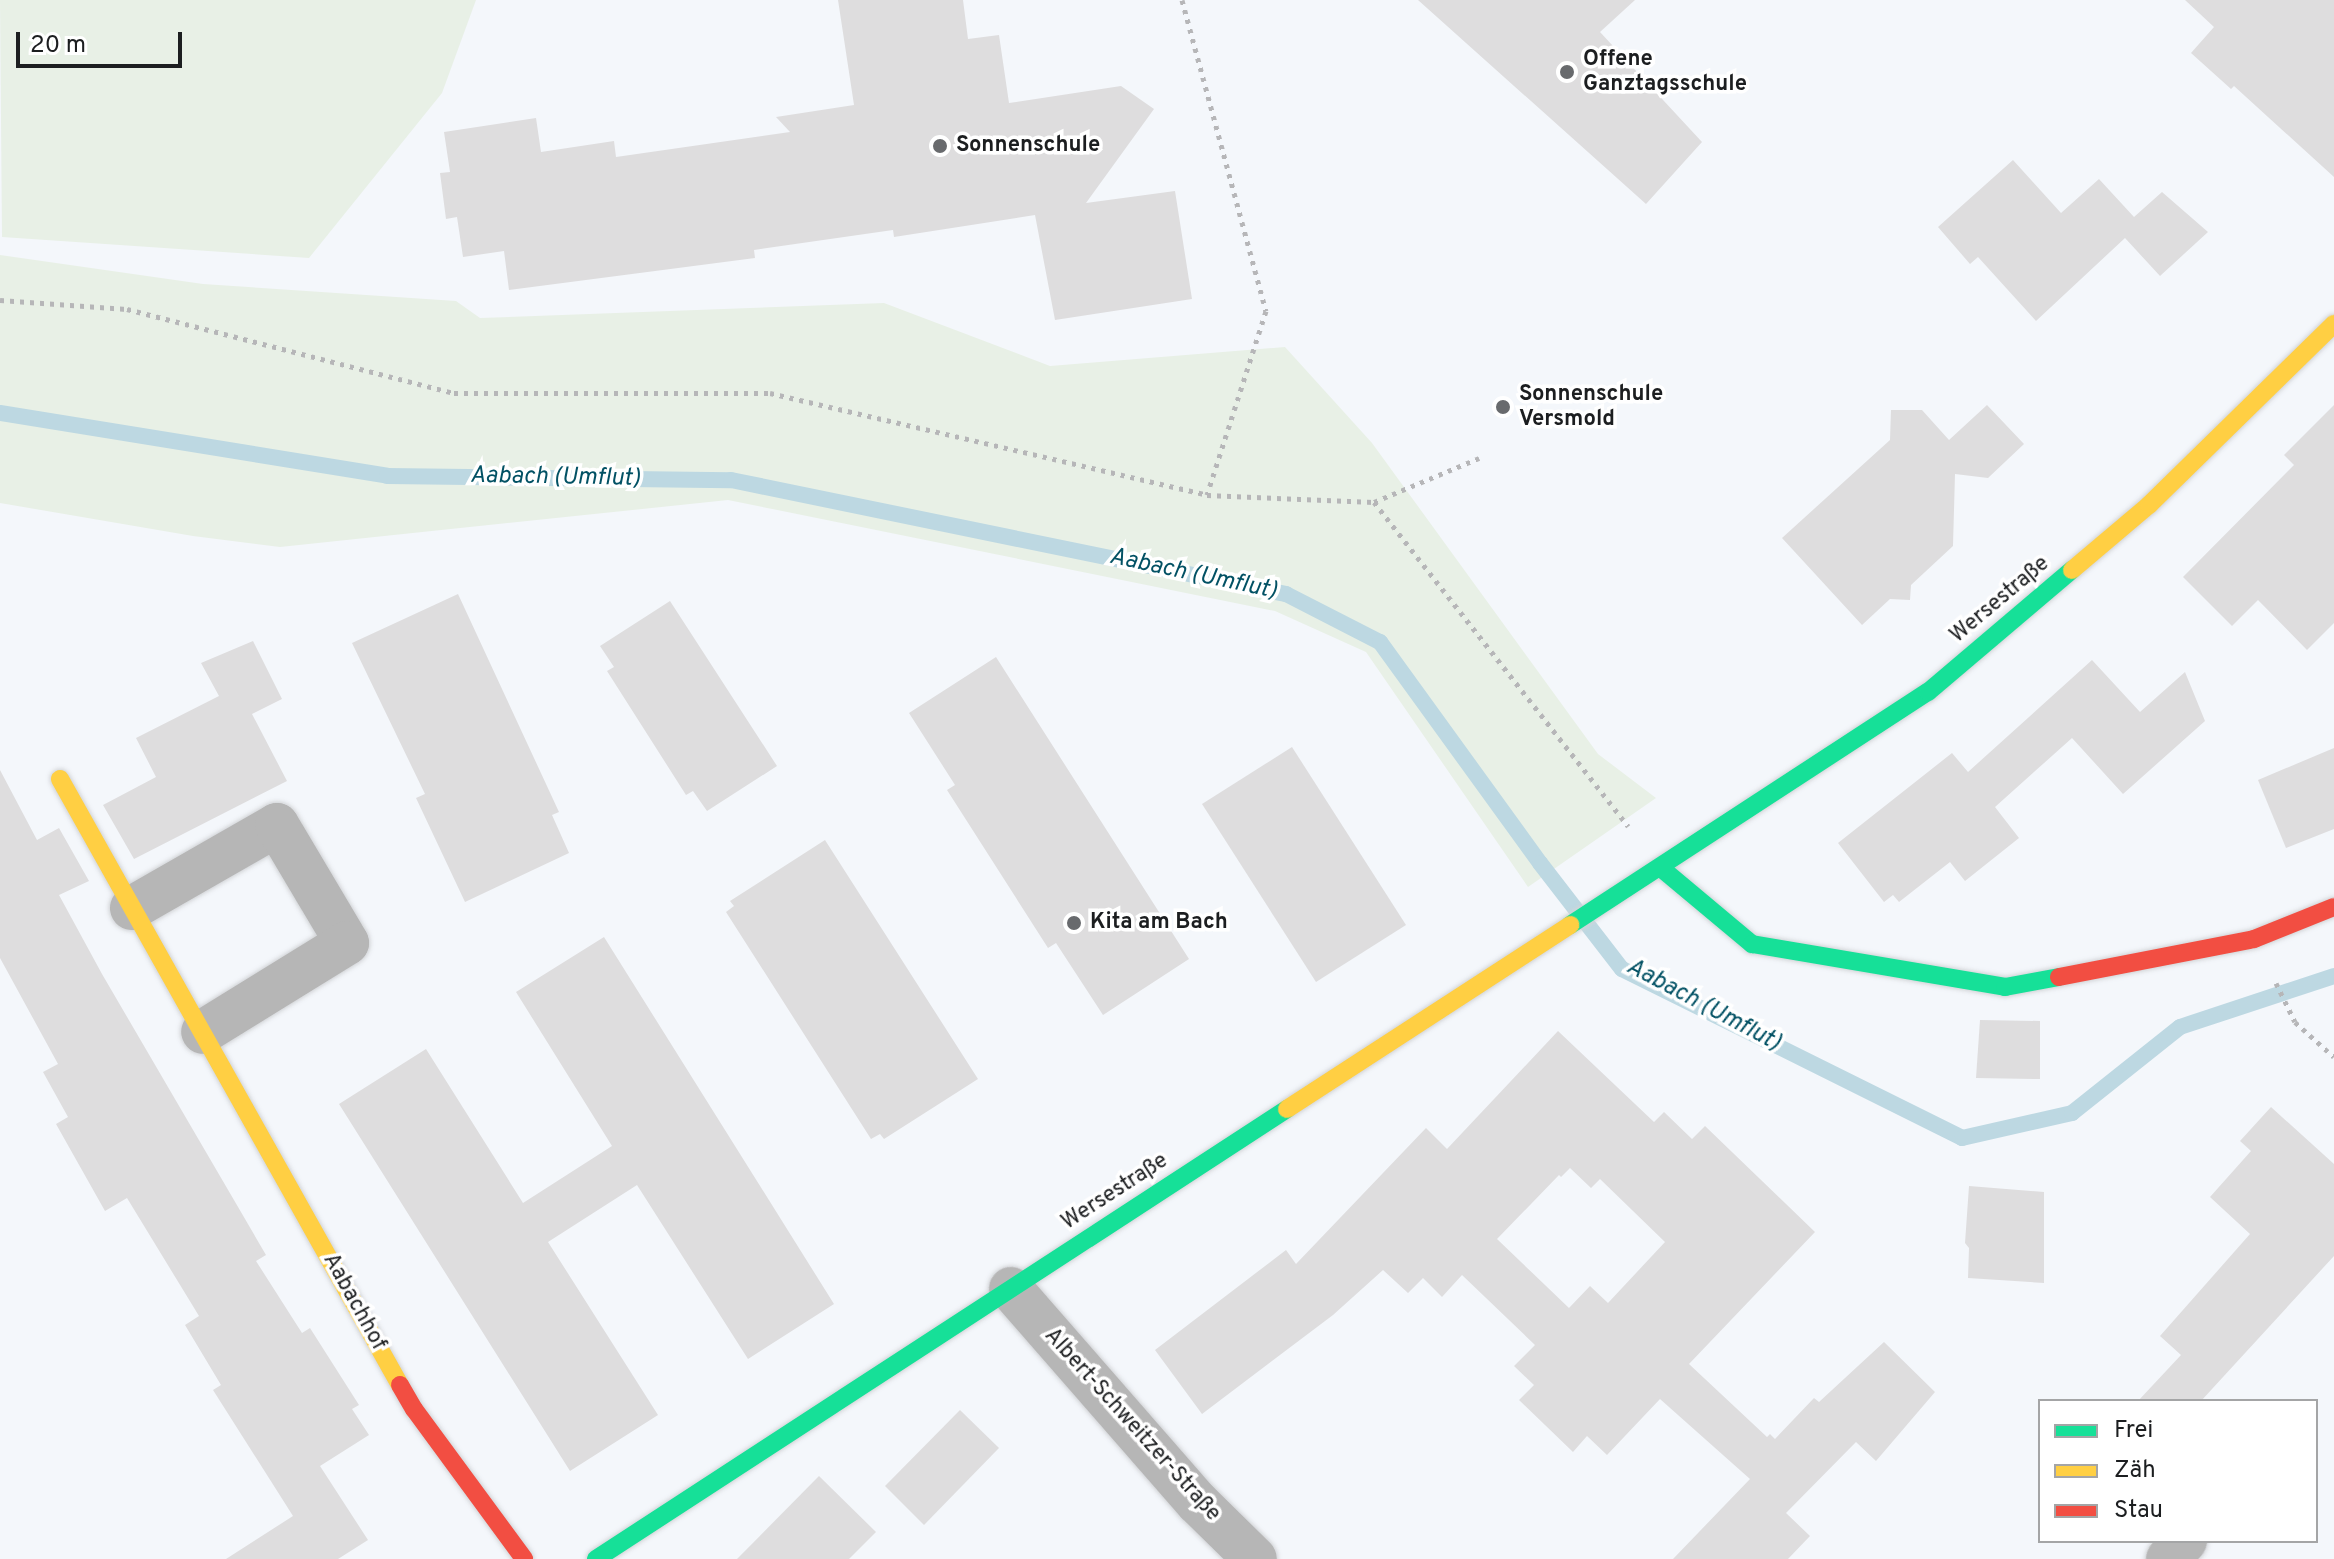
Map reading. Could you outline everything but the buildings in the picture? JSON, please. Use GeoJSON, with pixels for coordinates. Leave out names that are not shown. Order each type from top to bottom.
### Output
{"type":"FeatureCollection","features":[{"type":"Feature","properties":{"kind":"street","name":"Wersestraße"},"geometry":{"type":"LineString","coordinates":[[596,1559],[1644,880],[1734,816],[1928,692],[2149,505],[2334,324]]}},
{"type":"Feature","properties":{"kind":"street","name":"Aabachhof"},"geometry":{"type":"LineString","coordinates":[[60,779],[414,1409],[524,1559]]}},
{"type":"Feature","properties":{"kind":"street"},"geometry":{"type":"LineString","coordinates":[[132,908],[277,825],[347,943],[203,1032]]}},
{"type":"Feature","properties":{"kind":"street"},"geometry":{"type":"LineString","coordinates":[[1661,868],[1752,944],[2005,987],[2254,939],[2334,907]]}},
{"type":"Feature","properties":{"kind":"street","name":"Albert-Schweitzer-Straße"},"geometry":{"type":"LineString","coordinates":[[1011,1289],[1197,1502],[1255,1559]]}},
{"type":"Feature","properties":{"kind":"street"},"geometry":{"type":"LineString","coordinates":[[2168,1559],[2183,1543]]}},
{"type":"Feature","properties":{"kind":"path"},"geometry":{"type":"LineString","coordinates":[[1182,0],[1266,311],[1207,495]]}},
{"type":"Feature","properties":{"kind":"path"},"geometry":{"type":"LineString","coordinates":[[0,300],[127,309],[454,393],[770,393],[1207,495],[1374,502],[1479,458]]}},
{"type":"Feature","properties":{"kind":"path"},"geometry":{"type":"LineString","coordinates":[[1374,502],[1661,868]]}},
{"type":"Feature","properties":{"kind":"path"},"geometry":{"type":"LineString","coordinates":[[2295,1022],[2334,1057]]}},
{"type":"Feature","properties":{"kind":"shaded area"},"geometry":{"type":"Polygon","coordinates":[[[0,0],[476,0],[442,93],[309,258],[2,237],[0,0]]]}},
{"type":"Feature","properties":{"kind":"shaded area"},"geometry":{"type":"Polygon","coordinates":[[[0,255],[203,284],[456,301],[480,318],[884,303],[1050,366],[1285,347],[1372,443],[1598,754],[1656,798],[1528,887],[1366,652],[1275,611],[728,500],[280,547],[193,536],[0,503],[0,255]]]}},
{"type":"Feature","properties":{"kind":"waterway","name":"Aabach (Umflut)"},"geometry":{"type":"LineString","coordinates":[[0,413],[387,476],[731,480],[1286,594],[1380,642],[1540,863],[1622,969],[1962,1138],[2072,1113],[2180,1027],[2334,976]]}},
{"type":"Feature","properties":{"kind":"traffic: fast"},"geometry":{"type":"LineString","coordinates":[[1570,925],[1928,692],[2072,570]]}},
{"type":"Feature","properties":{"kind":"traffic: fast"},"geometry":{"type":"LineString","coordinates":[[1661,868],[1752,944],[2005,987],[2059,977]]}},
{"type":"Feature","properties":{"kind":"traffic: fast"},"geometry":{"type":"LineString","coordinates":[[596,1559],[1287,1109]]}},
{"type":"Feature","properties":{"kind":"traffic: slow"},"geometry":{"type":"LineString","coordinates":[[2072,570],[2149,505],[2334,324]]}},
{"type":"Feature","properties":{"kind":"traffic: slow"},"geometry":{"type":"LineString","coordinates":[[60,779],[400,1385]]}},
{"type":"Feature","properties":{"kind":"traffic: slow"},"geometry":{"type":"LineString","coordinates":[[1287,1109],[1570,925]]}},
{"type":"Feature","properties":{"kind":"traffic: jam"},"geometry":{"type":"LineString","coordinates":[[2059,977],[2254,939],[2334,907]]}},
{"type":"Feature","properties":{"kind":"traffic: jam"},"geometry":{"type":"LineString","coordinates":[[400,1385],[414,1409],[524,1559]]}},
{"type":"Feature","properties":{"kind":"place","name":"Offene Ganztagsschule"},"geometry":{"type":"Point","coordinates":[1567,72]}},
{"type":"Feature","properties":{"kind":"place","name":"Sonnenschule"},"geometry":{"type":"Point","coordinates":[940,146]}},
{"type":"Feature","properties":{"kind":"place","name":"Sonnenschule Versmold"},"geometry":{"type":"Point","coordinates":[1503,407]}},
{"type":"Feature","properties":{"kind":"place","name":"Kita am Bach"},"geometry":{"type":"Point","coordinates":[1074,923]}}]}
